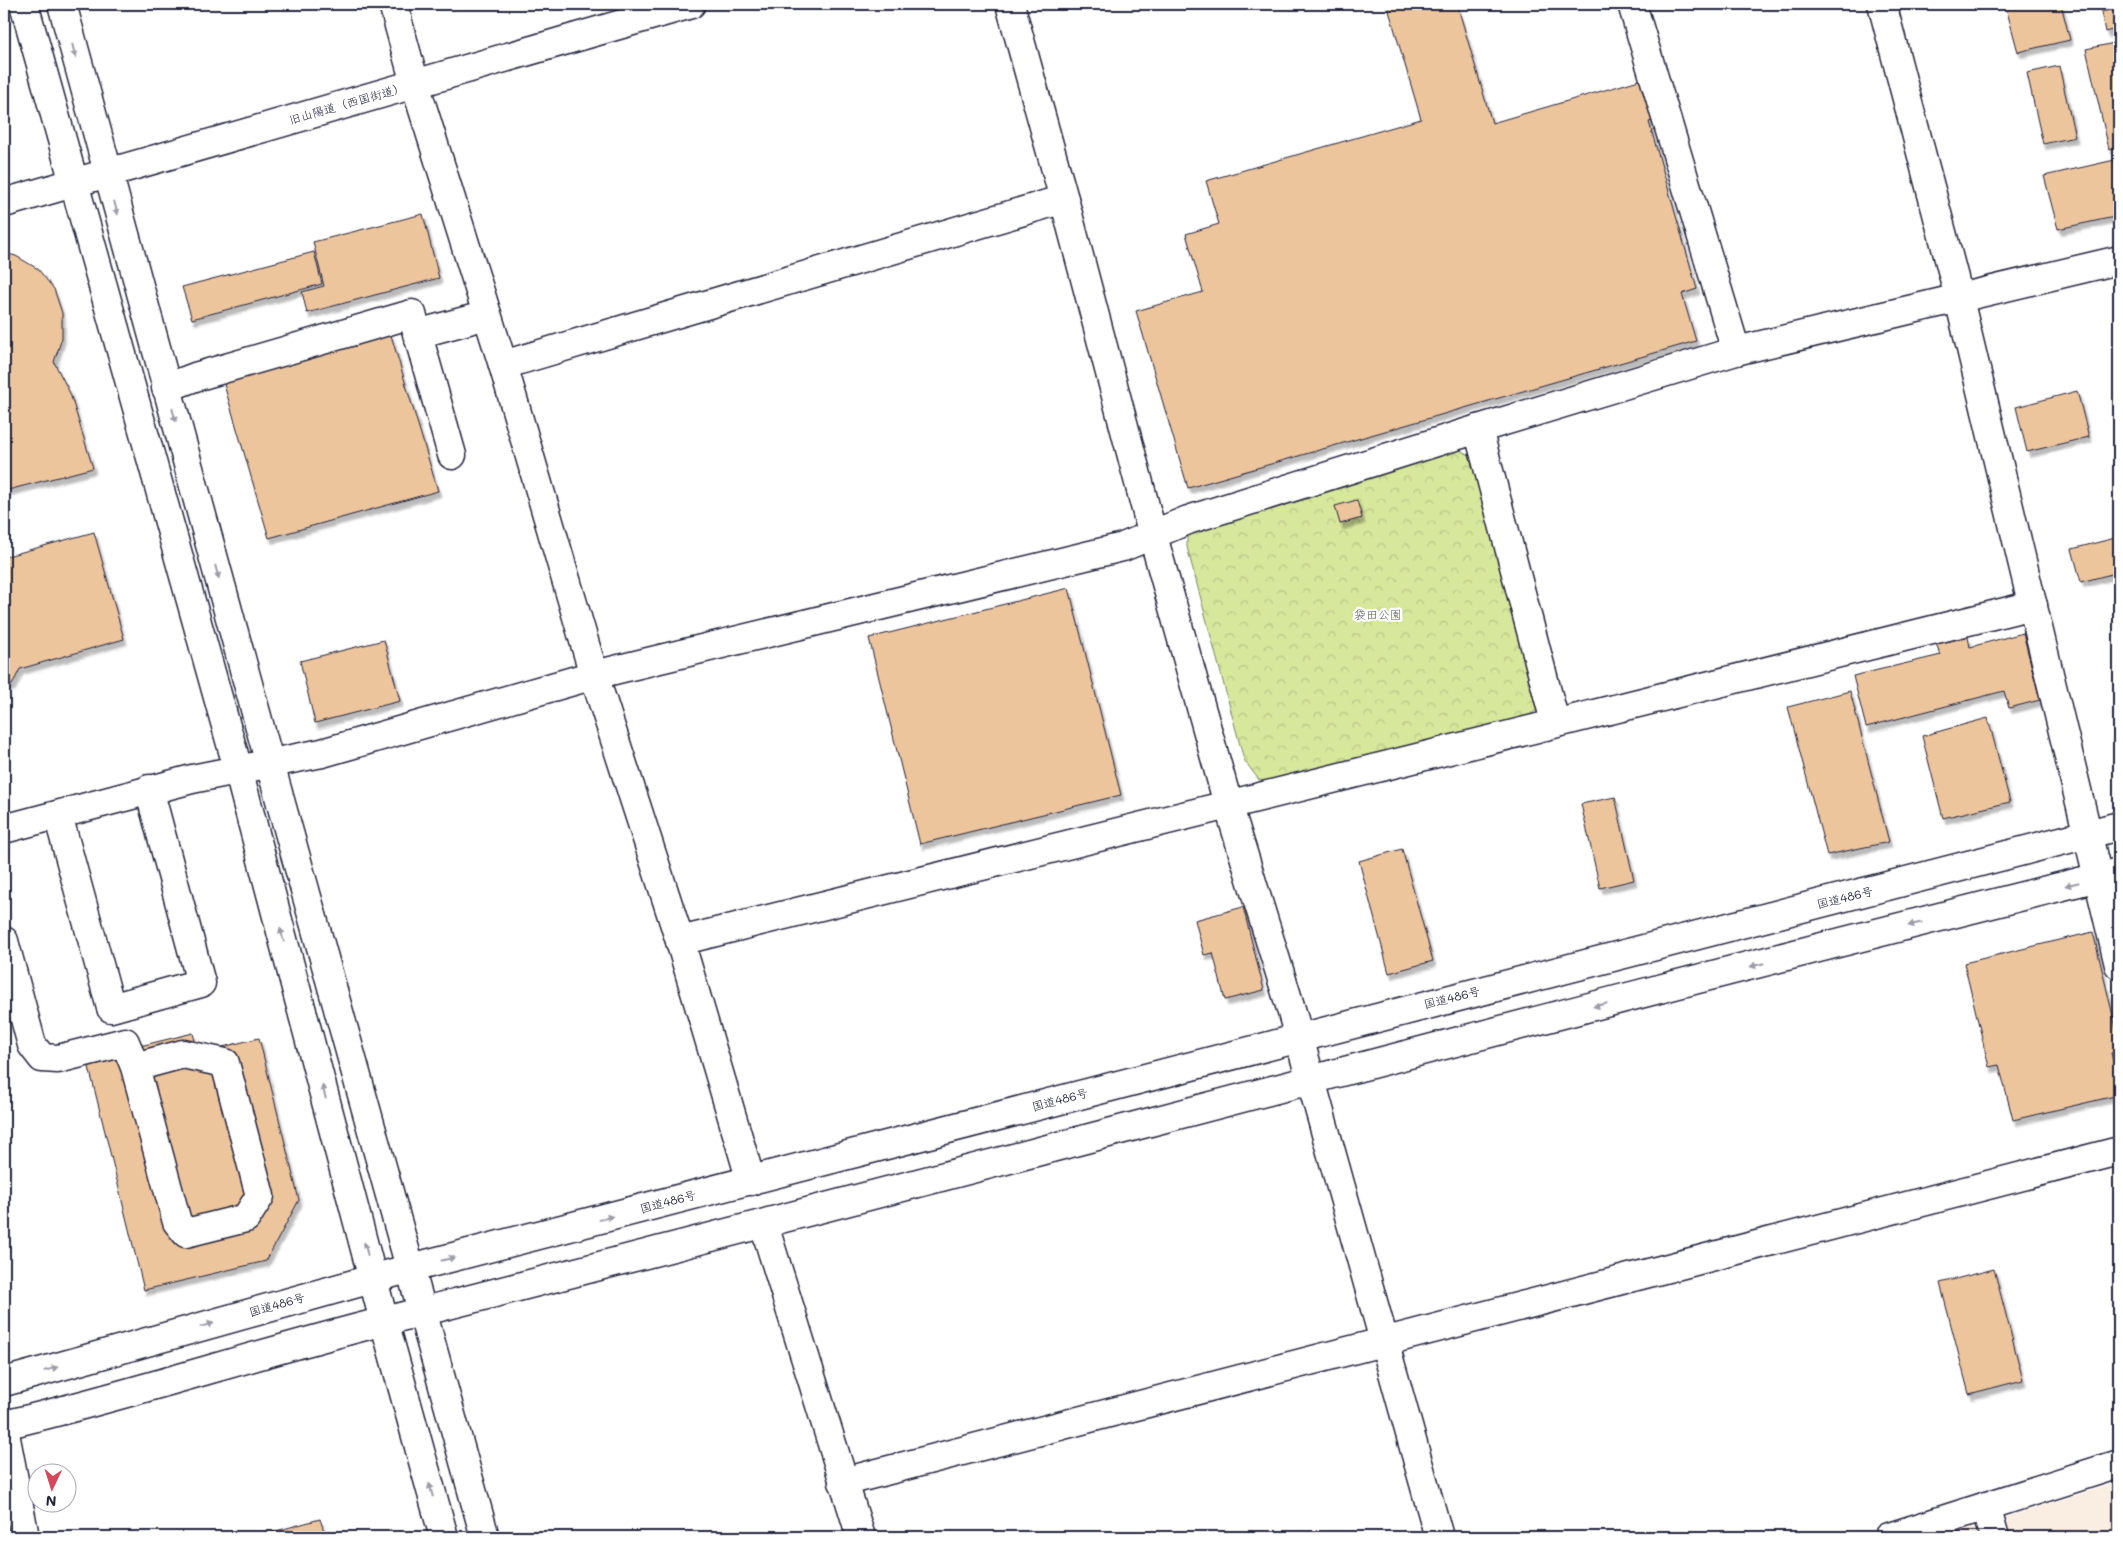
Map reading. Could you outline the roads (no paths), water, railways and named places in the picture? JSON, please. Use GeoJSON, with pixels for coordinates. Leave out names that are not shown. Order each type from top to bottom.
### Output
{"type":"FeatureCollection","features":[{"type":"Feature","properties":{"kind":"main road"},"geometry":{"type":"LineString","coordinates":[[24,4],[238,769],[384,1321],[444,1537]]}},
{"type":"Feature","properties":{"kind":"main road"},"geometry":{"type":"LineString","coordinates":[[62,4],[166,388],[485,1537]]}},
{"type":"Feature","properties":{"kind":"main road"},"geometry":{"type":"LineString","coordinates":[[393,4],[415,84],[503,365],[594,674],[680,941],[751,1180]]}},
{"type":"Feature","properties":{"kind":"main road","name":"旧山陽道（西国街道）"},"geometry":{"type":"LineString","coordinates":[[4,203],[691,4]]}},
{"type":"Feature","properties":{"kind":"main road"},"geometry":{"type":"LineString","coordinates":[[1010,4],[1153,536],[1228,804],[1299,1038],[1439,1537]]}},
{"type":"Feature","properties":{"kind":"main road"},"geometry":{"type":"LineString","coordinates":[[1632,4],[1736,352]]}},
{"type":"Feature","properties":{"kind":"main road"},"geometry":{"type":"LineString","coordinates":[[1882,4],[1959,298],[2089,835],[2109,874],[2119,965]]}},
{"type":"Feature","properties":{"kind":"main road"},"geometry":{"type":"LineString","coordinates":[[503,365],[1064,200]]}},
{"type":"Feature","properties":{"kind":"main road"},"geometry":{"type":"LineString","coordinates":[[4,829],[149,789],[322,753],[594,674],[1123,547],[1188,520],[1478,429],[1736,352],[2119,260]]}},
{"type":"Feature","properties":{"kind":"main road"},"geometry":{"type":"LineString","coordinates":[[166,388],[195,377],[412,314],[452,455]]}},
{"type":"Feature","properties":{"kind":"main road"},"geometry":{"type":"LineString","coordinates":[[417,334],[487,315]]}},
{"type":"Feature","properties":{"kind":"main road"},"geometry":{"type":"LineString","coordinates":[[1478,429],[1555,722]]}},
{"type":"Feature","properties":{"kind":"main road"},"geometry":{"type":"LineString","coordinates":[[680,941],[1555,722],[2034,605]]}},
{"type":"Feature","properties":{"kind":"main road"},"geometry":{"type":"LineString","coordinates":[[58,815],[111,1008],[201,983],[149,789]]}},
{"type":"Feature","properties":{"kind":"main road","name":"国道486号"},"geometry":{"type":"LineString","coordinates":[[4,1382],[411,1268],[2119,826]]}},
{"type":"Feature","properties":{"kind":"main road"},"geometry":{"type":"LineString","coordinates":[[24,1537],[4,1427],[85,1406],[384,1321],[764,1225],[1311,1080],[2109,874]]}},
{"type":"Feature","properties":{"kind":"main road"},"geometry":{"type":"LineString","coordinates":[[4,941],[32,1045],[42,1058],[58,1060],[130,1054],[183,1054],[225,1063],[260,1196],[246,1218],[186,1233],[177,1222],[130,1054]]}},
{"type":"Feature","properties":{"kind":"main road"},"geometry":{"type":"LineString","coordinates":[[843,1482],[2119,1151]]}},
{"type":"Feature","properties":{"kind":"main road"},"geometry":{"type":"LineString","coordinates":[[764,1225],[861,1537]]}},
{"type":"Feature","properties":{"kind":"main road"},"geometry":{"type":"LineString","coordinates":[[1896,1536],[2119,1464]]}},
{"type":"Feature","properties":{"kind":"main road"},"geometry":{"type":"LineString","coordinates":[[1986,1506],[1996,1537]]}},
{"type":"Feature","properties":{"kind":"park label","name":"袋田公園"},"geometry":{"type":"Point","coordinates":[1378,615]}}]}
